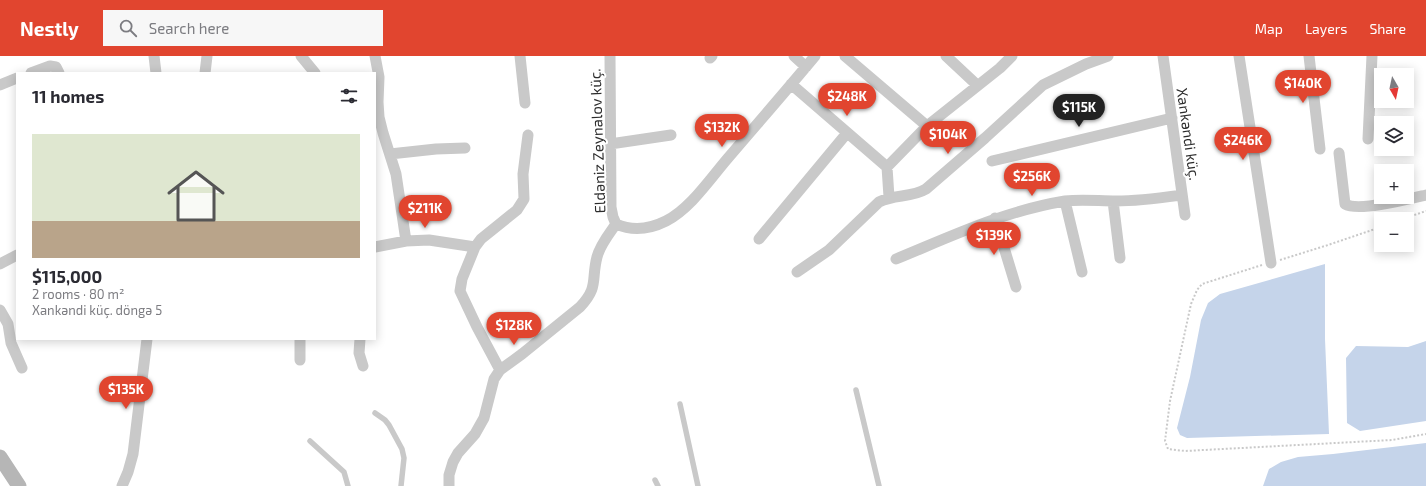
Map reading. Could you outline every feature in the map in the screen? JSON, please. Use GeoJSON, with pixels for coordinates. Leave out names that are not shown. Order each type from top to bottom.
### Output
{"type":"FeatureCollection","features":[{"type":"Feature","properties":{"kind":"street"},"geometry":{"type":"LineString","coordinates":[[154,56],[156,72]]}},
{"type":"Feature","properties":{"kind":"street"},"geometry":{"type":"LineString","coordinates":[[205,72],[207,56]]}},
{"type":"Feature","properties":{"kind":"street"},"geometry":{"type":"LineString","coordinates":[[301,56],[314,72]]}},
{"type":"Feature","properties":{"kind":"street"},"geometry":{"type":"LineString","coordinates":[[375,56],[379,77],[376,102],[383,133],[396,174],[406,241]]}},
{"type":"Feature","properties":{"kind":"street"},"geometry":{"type":"LineString","coordinates":[[520,56],[525,103]]}},
{"type":"Feature","properties":{"kind":"street","name":"Eldəniz Zeynalov küç."},"geometry":{"type":"LineString","coordinates":[[610,56],[611,207],[616,224]]}},
{"type":"Feature","properties":{"kind":"street"},"geometry":{"type":"LineString","coordinates":[[794,56],[806,67]]}},
{"type":"Feature","properties":{"kind":"street"},"geometry":{"type":"LineString","coordinates":[[449,486],[449,475],[453,462],[458,453],[475,434],[484,418],[494,379],[500,370],[534,344],[588,298],[593,287],[597,256],[616,224],[624,228],[637,229],[651,226],[674,216],[703,188],[815,56]]}},
{"type":"Feature","properties":{"kind":"street"},"geometry":{"type":"LineString","coordinates":[[845,56],[927,126]]}},
{"type":"Feature","properties":{"kind":"street"},"geometry":{"type":"LineString","coordinates":[[946,56],[977,85]]}},
{"type":"Feature","properties":{"kind":"street"},"geometry":{"type":"LineString","coordinates":[[889,197],[888,167],[927,126],[1012,56]]}},
{"type":"Feature","properties":{"kind":"street"},"geometry":{"type":"LineString","coordinates":[[797,272],[828,250],[879,202],[889,197],[918,194],[926,189],[1043,85],[1086,64],[1108,56]]}},
{"type":"Feature","properties":{"kind":"street","name":"Xankəndi küç."},"geometry":{"type":"LineString","coordinates":[[1163,56],[1185,215]]}},
{"type":"Feature","properties":{"kind":"street"},"geometry":{"type":"LineString","coordinates":[[1240,56],[1271,263]]}},
{"type":"Feature","properties":{"kind":"street"},"geometry":{"type":"LineString","coordinates":[[1309,56],[1320,149]]}},
{"type":"Feature","properties":{"kind":"street"},"geometry":{"type":"LineString","coordinates":[[1368,139],[1372,56]]}},
{"type":"Feature","properties":{"kind":"street"},"geometry":{"type":"LineString","coordinates":[[34,72],[50,66],[56,67],[58,72]]}},
{"type":"Feature","properties":{"kind":"street"},"geometry":{"type":"LineString","coordinates":[[0,84],[16,78]]}},
{"type":"Feature","properties":{"kind":"street"},"geometry":{"type":"LineString","coordinates":[[791,84],[888,167]]}},
{"type":"Feature","properties":{"kind":"street"},"geometry":{"type":"LineString","coordinates":[[992,161],[1172,118]]}},
{"type":"Feature","properties":{"kind":"street"},"geometry":{"type":"LineString","coordinates":[[759,239],[847,132]]}},
{"type":"Feature","properties":{"kind":"street"},"geometry":{"type":"LineString","coordinates":[[500,370],[473,320],[460,291],[462,279],[475,247],[480,239],[517,210],[524,199],[523,174],[528,135]]}},
{"type":"Feature","properties":{"kind":"street"},"geometry":{"type":"LineString","coordinates":[[610,144],[671,135]]}},
{"type":"Feature","properties":{"kind":"street"},"geometry":{"type":"LineString","coordinates":[[390,154],[436,149],[465,148]]}},
{"type":"Feature","properties":{"kind":"street"},"geometry":{"type":"LineString","coordinates":[[1339,153],[1343,196],[1345,204],[1348,206],[1367,206],[1426,195]]}},
{"type":"Feature","properties":{"kind":"street"},"geometry":{"type":"LineString","coordinates":[[896,259],[995,218],[1065,201],[1084,199],[1114,201],[1144,200],[1182,195]]}},
{"type":"Feature","properties":{"kind":"street"},"geometry":{"type":"LineString","coordinates":[[1065,201],[1082,272]]}},
{"type":"Feature","properties":{"kind":"street"},"geometry":{"type":"LineString","coordinates":[[1114,201],[1120,258]]}},
{"type":"Feature","properties":{"kind":"street"},"geometry":{"type":"LineString","coordinates":[[995,218],[1016,287]]}},
{"type":"Feature","properties":{"kind":"street"},"geometry":{"type":"LineString","coordinates":[[376,247],[406,241],[429,240],[475,247]]}},
{"type":"Feature","properties":{"kind":"street"},"geometry":{"type":"LineString","coordinates":[[0,264],[16,256]]}},
{"type":"Feature","properties":{"kind":"street"},"geometry":{"type":"LineString","coordinates":[[0,310],[12,322],[11,343],[22,368]]}},
{"type":"Feature","properties":{"kind":"street"},"geometry":{"type":"LineString","coordinates":[[122,486],[133,454],[148,340]]}},
{"type":"Feature","properties":{"kind":"street"},"geometry":{"type":"LineString","coordinates":[[300,340],[300,360]]}},
{"type":"Feature","properties":{"kind":"street"},"geometry":{"type":"LineString","coordinates":[[360,340],[359,353],[363,366]]}},
{"type":"Feature","properties":{"kind":"street"},"geometry":{"type":"LineString","coordinates":[[1,461],[19,486]]}},
{"type":"Feature","properties":{"kind":"lane"},"geometry":{"type":"LineString","coordinates":[[856,390],[880,486]]}},
{"type":"Feature","properties":{"kind":"lane"},"geometry":{"type":"LineString","coordinates":[[680,404],[698,486]]}},
{"type":"Feature","properties":{"kind":"lane"},"geometry":{"type":"LineString","coordinates":[[375,413],[389,425],[402,449],[404,458],[401,486]]}},
{"type":"Feature","properties":{"kind":"lane"},"geometry":{"type":"LineString","coordinates":[[310,441],[344,472],[348,486]]}},
{"type":"Feature","properties":{"kind":"lane"},"geometry":{"type":"LineString","coordinates":[[655,480],[658,486]]}},
{"type":"Feature","properties":{"kind":"path"},"geometry":{"type":"LineString","coordinates":[[1414,215],[1426,211]]}},
{"type":"Feature","properties":{"kind":"path"},"geometry":{"type":"LineString","coordinates":[[1374,229],[1202,284],[1197,290],[1191,304],[1170,401],[1165,441],[1168,449],[1185,451],[1392,440],[1426,434]]}},
{"type":"Feature","properties":{"kind":"water"},"geometry":{"type":"Polygon","coordinates":[[[1325,264],[1325,339],[1329,434],[1187,438],[1180,435],[1177,428],[1190,377],[1201,320],[1208,303],[1220,294],[1325,264]]]}},
{"type":"Feature","properties":{"kind":"water"},"geometry":{"type":"Polygon","coordinates":[[[1426,341],[1426,421],[1360,431],[1347,423],[1346,358],[1356,346],[1408,347],[1426,341]]]}},
{"type":"Feature","properties":{"kind":"water"},"geometry":{"type":"Polygon","coordinates":[[[1426,443],[1426,486],[1263,486],[1269,469],[1281,462],[1298,457],[1426,443]]]}}]}
